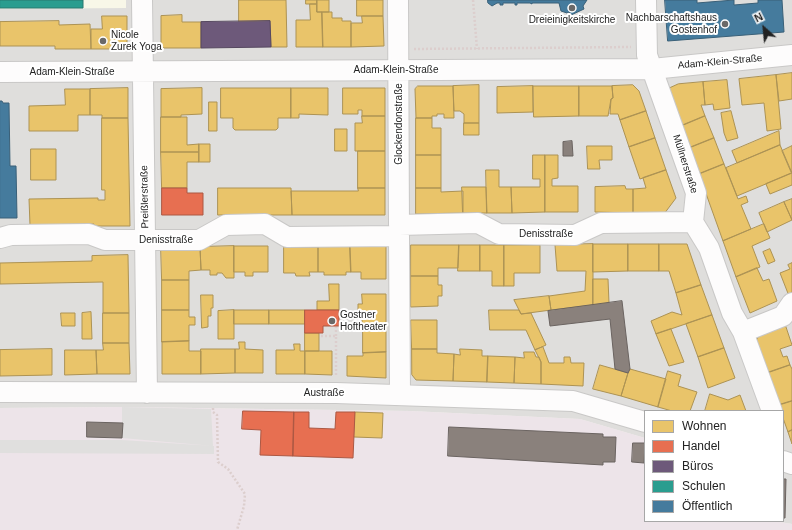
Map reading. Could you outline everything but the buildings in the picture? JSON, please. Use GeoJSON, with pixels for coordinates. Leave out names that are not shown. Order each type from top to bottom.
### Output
{"type":"FeatureCollection","features":[{"type":"Feature","properties":{"kind":"street","name":"Preißlerstraße"},"geometry":{"type":"LineString","coordinates":[[142,0],[147,393]]}},
{"type":"Feature","properties":{"kind":"street","name":"Glockendonstraße"},"geometry":{"type":"LineString","coordinates":[[398,0],[400,394]]}},
{"type":"Feature","properties":{"kind":"street","name":"Müllnerstraße"},"geometry":{"type":"LineString","coordinates":[[646,0],[648,55],[696,193],[693,222]]}},
{"type":"Feature","properties":{"kind":"street","name":"Adam-Klein-Straße"},"geometry":{"type":"LineString","coordinates":[[0,72],[652,69],[792,55]]}},
{"type":"Feature","properties":{"kind":"street","name":"Denisstraße"},"geometry":{"type":"LineString","coordinates":[[0,238],[11,235],[89,234],[105,240],[198,240],[226,225],[265,224],[286,236],[399,230],[478,223],[499,234],[575,235],[601,223],[693,222]]}},
{"type":"Feature","properties":{"kind":"street"},"geometry":{"type":"LineString","coordinates":[[693,222],[709,248],[732,313],[743,332],[772,410]]}},
{"type":"Feature","properties":{"kind":"street"},"geometry":{"type":"LineString","coordinates":[[743,332],[783,316],[792,303]]}},
{"type":"Feature","properties":{"kind":"street","name":"Austraße"},"geometry":{"type":"LineString","coordinates":[[0,392],[400,394],[573,401],[644,422]]}},
{"type":"Feature","properties":{"kind":"path"},"geometry":{"type":"LineString","coordinates":[[474,0],[477,49]]}},
{"type":"Feature","properties":{"kind":"path"},"geometry":{"type":"LineString","coordinates":[[398,49],[647,47]]}},
{"type":"Feature","properties":{"kind":"path"},"geometry":{"type":"LineString","coordinates":[[336,328],[336,393]]}},
{"type":"Feature","properties":{"kind":"path"},"geometry":{"type":"LineString","coordinates":[[321,336],[336,336]]}},
{"type":"Feature","properties":{"kind":"path"},"geometry":{"type":"LineString","coordinates":[[213,405],[213,412],[217,415],[218,462],[228,469],[245,494],[244,506],[237,530]]}},
{"type":"Feature","properties":{"kind":"shaded area"},"geometry":{"type":"Polygon","coordinates":[[[0,0],[792,0],[792,524],[780,522],[784,522],[784,410],[644,410],[644,438],[580,419],[410,411],[122,407],[0,408],[0,0]]]}},
{"type":"Feature","properties":{"kind":"shaded area"},"geometry":{"type":"Polygon","coordinates":[[[0,0],[126,0],[126,8],[0,9],[0,0]]]}},
{"type":"Feature","properties":{"kind":"shaded area"},"geometry":{"type":"Polygon","coordinates":[[[122,407],[410,411],[580,419],[644,438],[644,522],[780,522],[792,524],[792,530],[0,530],[0,408],[122,407]]]}},
{"type":"Feature","properties":{"kind":"shaded area"},"geometry":{"type":"Polygon","coordinates":[[[122,407],[211,409],[213,446],[122,438],[122,407]]]}},
{"type":"Feature","properties":{"kind":"shaded area"},"geometry":{"type":"Polygon","coordinates":[[[0,440],[122,440],[214,446],[214,454],[0,453],[0,440]]]}},
{"type":"Feature","properties":{"kind":"place","name":"Dreieinigkeitskirche"},"geometry":{"type":"Point","coordinates":[572,8]}},
{"type":"Feature","properties":{"kind":"place","name":"Nachbarschaftshaus Gostenhof"},"geometry":{"type":"Point","coordinates":[725,24]}},
{"type":"Feature","properties":{"kind":"place","name":"Nicole Zurek Yoga"},"geometry":{"type":"Point","coordinates":[103,41]}},
{"type":"Feature","properties":{"kind":"place","name":"Gostner Hoftheater"},"geometry":{"type":"Point","coordinates":[332,321]}}]}
